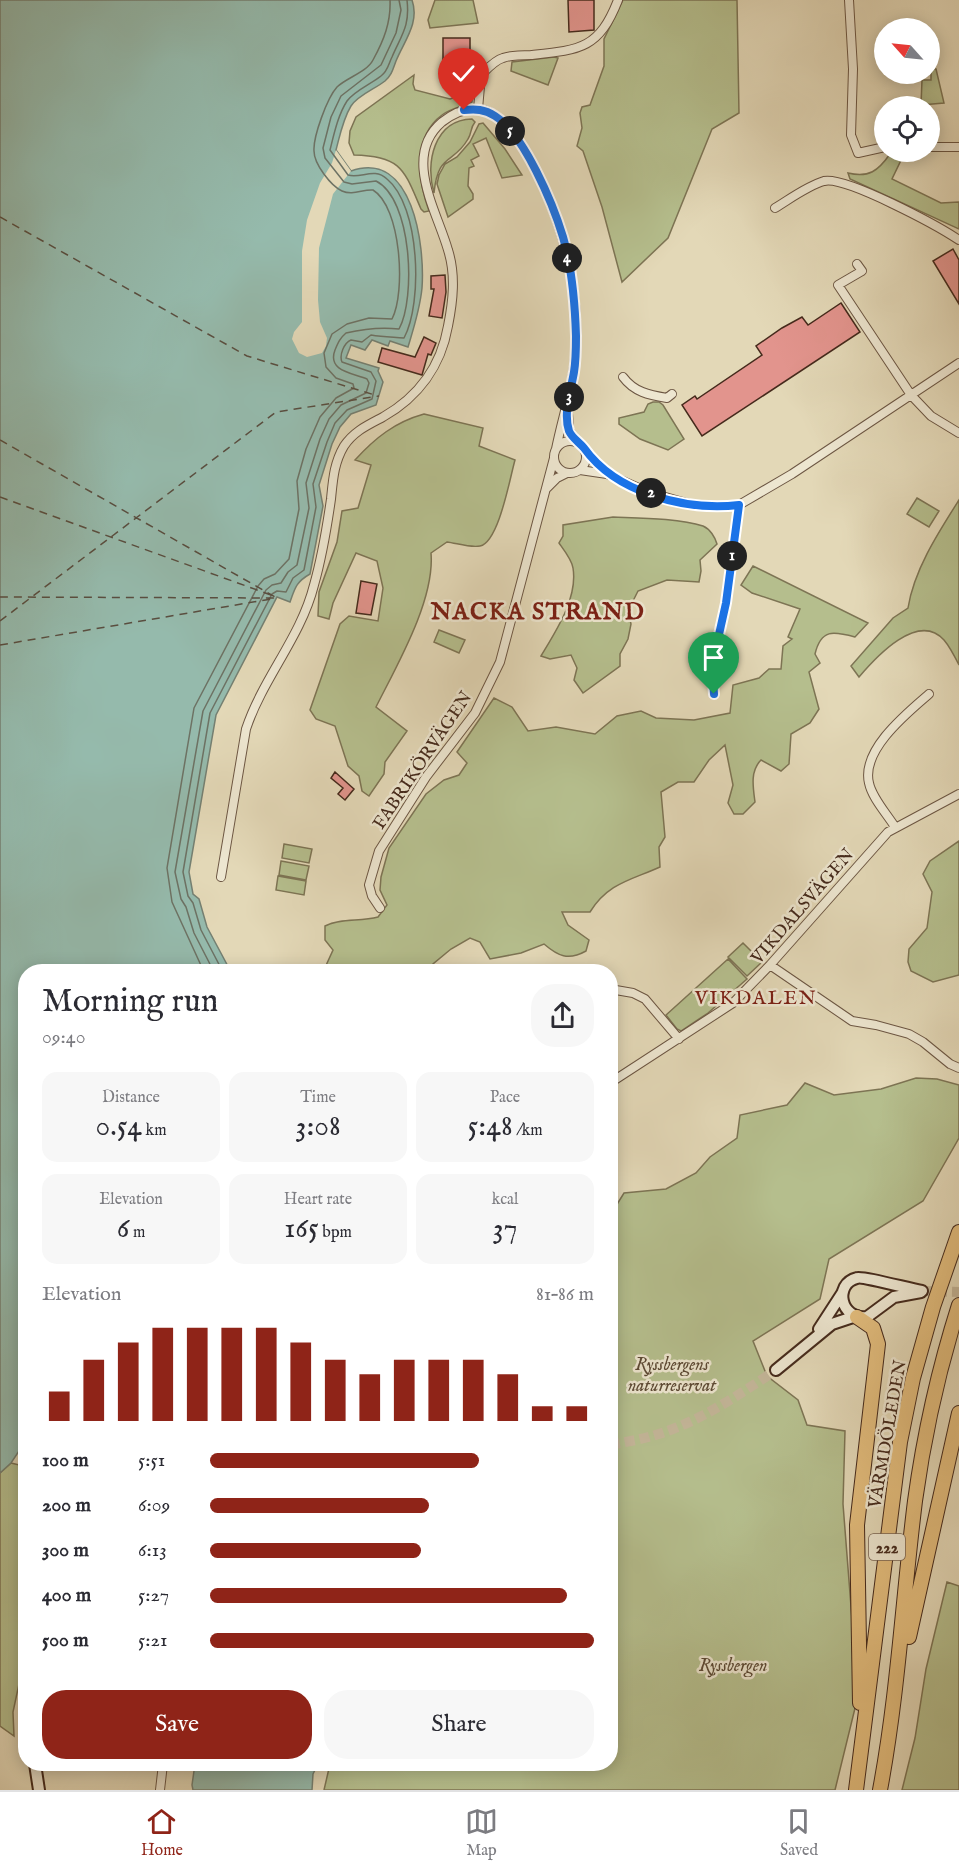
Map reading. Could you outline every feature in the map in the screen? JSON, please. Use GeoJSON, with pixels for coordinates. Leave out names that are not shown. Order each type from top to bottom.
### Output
{"type":"FeatureCollection","features":[{"type":"Feature","properties":{"kind":"highway","name":"VÄRMDÖLEDEN"},"geometry":{"type":"LineString","coordinates":[[856,1790],[900,1442],[913,1378],[933,1307],[959,1232]]}},
{"type":"Feature","properties":{"kind":"highway","name":"222"},"geometry":{"type":"LineString","coordinates":[[880,1790],[891,1718],[916,1498],[936,1390],[959,1305]]}},
{"type":"Feature","properties":{"kind":"highway"},"geometry":{"type":"LineString","coordinates":[[857,1316],[873,1328],[878,1344],[856,1525],[861,1745]]}},
{"type":"Feature","properties":{"kind":"highway"},"geometry":{"type":"LineString","coordinates":[[891,1718],[959,1413]]}},
{"type":"Feature","properties":{"kind":"street"},"geometry":{"type":"LineString","coordinates":[[478,109],[481,75],[488,67],[502,58],[564,52],[585,45],[604,30],[618,0]]}},
{"type":"Feature","properties":{"kind":"street"},"geometry":{"type":"LineString","coordinates":[[849,0],[853,69],[850,135],[858,153],[874,149]]}},
{"type":"Feature","properties":{"kind":"street"},"geometry":{"type":"LineString","coordinates":[[221,877],[246,729],[253,710],[302,621],[314,586],[331,499],[333,471],[354,433],[404,404],[416,393],[428,378],[445,342],[453,283],[448,250],[425,184],[425,157],[429,139],[444,120],[454,114],[478,109],[501,121],[523,149],[550,202],[563,238],[575,314],[575,359],[568,405],[569,430],[586,453],[608,474],[626,483],[672,500],[719,507],[739,505],[762,493],[959,363]]}},
{"type":"Feature","properties":{"kind":"street"},"geometry":{"type":"LineString","coordinates":[[940,147],[959,147]]}},
{"type":"Feature","properties":{"kind":"street"},"geometry":{"type":"LineString","coordinates":[[775,208],[823,181],[838,181],[863,190],[959,240]]}},
{"type":"Feature","properties":{"kind":"street"},"geometry":{"type":"LineString","coordinates":[[857,264],[862,271],[838,285],[911,395],[925,411],[959,433]]}},
{"type":"Feature","properties":{"kind":"street"},"geometry":{"type":"LineString","coordinates":[[623,377],[629,385],[645,394],[667,398],[672,394]]}},
{"type":"Feature","properties":{"kind":"street","name":"FABRIKÖRVÄGEN"},"geometry":{"type":"LineString","coordinates":[[380,908],[372,896],[369,885],[379,851],[426,777],[475,713],[501,662],[568,405]]}},
{"type":"Feature","properties":{"kind":"street"},"geometry":{"type":"LineString","coordinates":[[567,473],[559,470],[555,453],[568,441],[577,442]]}},
{"type":"Feature","properties":{"kind":"street"},"geometry":{"type":"LineString","coordinates":[[580,470],[586,462],[586,453]]}},
{"type":"Feature","properties":{"kind":"street"},"geometry":{"type":"LineString","coordinates":[[546,489],[557,478],[567,473],[580,470],[608,474]]}},
{"type":"Feature","properties":{"kind":"street"},"geometry":{"type":"LineString","coordinates":[[714,694],[712,666],[726,603],[739,505]]}},
{"type":"Feature","properties":{"kind":"street"},"geometry":{"type":"LineString","coordinates":[[895,827],[869,783],[870,764],[894,725],[929,694]]}},
{"type":"Feature","properties":{"kind":"street","name":"VIKDALSVÄGEN"},"geometry":{"type":"LineString","coordinates":[[618,1078],[733,1003],[770,965],[878,842],[895,827],[959,794]]}},
{"type":"Feature","properties":{"kind":"street"},"geometry":{"type":"LineString","coordinates":[[770,965],[852,1022],[876,1025],[909,1034],[959,1068]]}},
{"type":"Feature","properties":{"kind":"street"},"geometry":{"type":"LineString","coordinates":[[618,990],[645,999],[679,1039]]}},
{"type":"Feature","properties":{"kind":"street"},"geometry":{"type":"LineString","coordinates":[[776,1370],[832,1324],[857,1316],[871,1315],[889,1300],[900,1295],[921,1292],[860,1277],[850,1281],[827,1318],[806,1344]]}},
{"type":"Feature","properties":{"kind":"street"},"geometry":{"type":"LineString","coordinates":[[844,1289],[844,1305],[857,1316]]}},
{"type":"Feature","properties":{"kind":"street"},"geometry":{"type":"LineString","coordinates":[[36,1771],[39,1790]]}},
{"type":"Feature","properties":{"kind":"street"},"geometry":{"type":"LineString","coordinates":[[160,1790],[161,1771]]}},
{"type":"Feature","properties":{"kind":"green space"},"geometry":{"type":"Polygon","coordinates":[[[435,0],[473,0],[478,23],[430,28],[428,20],[435,0]]]}},
{"type":"Feature","properties":{"kind":"green space"},"geometry":{"type":"Polygon","coordinates":[[[623,0],[737,0],[739,113],[712,129],[668,238],[622,282],[602,207],[583,151],[577,146],[582,128],[580,113],[582,107],[590,105],[604,66],[604,39],[623,0]]]}},
{"type":"Feature","properties":{"kind":"green space"},"geometry":{"type":"Polygon","coordinates":[[[558,58],[548,85],[511,71],[512,62],[558,58]]]}},
{"type":"Feature","properties":{"kind":"green space"},"geometry":{"type":"Polygon","coordinates":[[[414,75],[415,90],[450,99],[463,95],[465,87],[473,86],[472,102],[442,115],[432,124],[426,135],[420,160],[422,186],[429,211],[424,212],[399,168],[382,158],[354,155],[349,143],[350,131],[356,117],[414,75]]]}},
{"type":"Feature","properties":{"kind":"green space"},"geometry":{"type":"Polygon","coordinates":[[[922,84],[940,84],[944,103],[940,103],[940,96],[921,96],[922,84]]]}},
{"type":"Feature","properties":{"kind":"green space"},"geometry":{"type":"Polygon","coordinates":[[[472,119],[475,122],[468,139],[439,171],[434,193],[431,169],[435,145],[449,127],[459,121],[472,119]]]}},
{"type":"Feature","properties":{"kind":"green space"},"geometry":{"type":"Polygon","coordinates":[[[483,123],[505,149],[522,175],[502,178],[486,138],[473,144],[479,156],[471,160],[474,166],[469,168],[468,186],[473,199],[448,217],[437,184],[439,175],[445,164],[457,157],[470,142],[479,124],[483,123]]]}},
{"type":"Feature","properties":{"kind":"green space"},"geometry":{"type":"Polygon","coordinates":[[[883,162],[900,162],[892,179],[941,203],[959,202],[959,229],[850,179],[848,173],[867,174],[883,162]]]}},
{"type":"Feature","properties":{"kind":"green space"},"geometry":{"type":"Polygon","coordinates":[[[653,402],[663,405],[684,439],[668,450],[640,439],[619,424],[619,418],[644,412],[648,404],[653,402]]]}},
{"type":"Feature","properties":{"kind":"green space"},"geometry":{"type":"Polygon","coordinates":[[[424,414],[483,428],[479,446],[515,460],[498,522],[487,542],[480,546],[468,546],[447,542],[431,553],[431,571],[421,611],[404,652],[376,707],[407,731],[385,762],[384,774],[369,796],[362,791],[359,776],[348,766],[335,726],[316,719],[310,710],[340,624],[349,616],[378,621],[383,588],[377,561],[356,553],[333,603],[329,619],[318,616],[319,592],[337,542],[342,511],[358,508],[371,465],[355,460],[386,432],[404,421],[424,414]]]}},
{"type":"Feature","properties":{"kind":"green space"},"geometry":{"type":"Polygon","coordinates":[[[917,498],[939,511],[929,527],[907,514],[917,498]]]}},
{"type":"Feature","properties":{"kind":"green space"},"geometry":{"type":"Polygon","coordinates":[[[959,500],[959,665],[944,640],[934,632],[922,631],[898,640],[859,677],[851,666],[893,618],[908,608],[921,566],[959,500]]]}},
{"type":"Feature","properties":{"kind":"green space"},"geometry":{"type":"Polygon","coordinates":[[[613,517],[693,523],[708,529],[717,544],[700,560],[699,582],[667,580],[638,591],[628,611],[631,624],[628,639],[620,654],[620,666],[583,693],[574,680],[577,668],[571,655],[550,659],[541,656],[564,614],[574,579],[568,555],[559,543],[563,536],[563,525],[613,517]]]}},
{"type":"Feature","properties":{"kind":"green space"},"geometry":{"type":"Polygon","coordinates":[[[753,566],[868,623],[855,637],[834,633],[824,636],[821,640],[815,654],[820,663],[809,672],[819,709],[810,723],[791,734],[789,764],[781,771],[761,760],[758,764],[753,780],[755,802],[743,814],[734,814],[728,803],[733,785],[725,745],[709,760],[694,782],[678,782],[661,792],[665,837],[659,847],[660,867],[612,888],[590,912],[562,912],[568,925],[589,940],[586,951],[580,954],[564,956],[544,944],[521,953],[490,959],[480,942],[470,938],[451,949],[433,964],[327,964],[333,950],[325,940],[325,926],[378,917],[387,905],[380,890],[389,848],[426,794],[444,780],[459,775],[467,763],[457,752],[494,698],[512,707],[528,731],[556,727],[595,734],[617,716],[641,711],[656,718],[694,720],[730,713],[733,685],[759,678],[769,669],[781,669],[783,646],[792,639],[788,637],[800,609],[752,593],[741,585],[753,566]]]}},
{"type":"Feature","properties":{"kind":"green space"},"geometry":{"type":"Polygon","coordinates":[[[439,630],[465,640],[459,653],[434,642],[439,630]]]}},
{"type":"Feature","properties":{"kind":"green space"},"geometry":{"type":"Polygon","coordinates":[[[959,841],[959,975],[933,982],[911,971],[908,962],[909,949],[927,928],[932,892],[923,874],[930,861],[959,841]]]}},
{"type":"Feature","properties":{"kind":"green space"},"geometry":{"type":"Polygon","coordinates":[[[284,844],[312,849],[309,863],[282,858],[284,844]]]}},
{"type":"Feature","properties":{"kind":"green space"},"geometry":{"type":"Polygon","coordinates":[[[281,861],[309,866],[306,880],[279,875],[281,861]]]}},
{"type":"Feature","properties":{"kind":"green space"},"geometry":{"type":"Polygon","coordinates":[[[278,876],[306,881],[304,895],[276,890],[278,876]]]}},
{"type":"Feature","properties":{"kind":"green space"},"geometry":{"type":"Polygon","coordinates":[[[743,943],[762,962],[747,976],[728,957],[743,943]]]}},
{"type":"Feature","properties":{"kind":"green space"},"geometry":{"type":"Polygon","coordinates":[[[728,959],[747,979],[708,1013],[681,1031],[677,1029],[666,1015],[728,959]]]}},
{"type":"Feature","properties":{"kind":"green space","name":"Ryssbergen"},"geometry":{"type":"Polygon","coordinates":[[[916,1078],[937,1079],[959,1085],[959,1138],[923,1201],[829,1259],[820,1299],[753,1341],[767,1376],[798,1400],[807,1425],[845,1431],[843,1504],[858,1696],[835,1790],[324,1790],[328,1771],[618,1771],[618,1203],[624,1193],[666,1189],[696,1173],[710,1157],[737,1138],[740,1115],[787,1105],[805,1083],[834,1095],[881,1089],[916,1078]]]}},
{"type":"Feature","properties":{"kind":"green space"},"geometry":{"type":"Polygon","coordinates":[[[11,1463],[18,1465],[18,1689],[13,1712],[14,1736],[0,1726],[0,1473],[11,1463]]]}},
{"type":"Feature","properties":{"kind":"green space"},"geometry":{"type":"Polygon","coordinates":[[[947,1582],[959,1586],[959,1790],[902,1790],[915,1738],[926,1669],[947,1582]]]}},
{"type":"Feature","properties":{"kind":"water"},"geometry":{"type":"Polygon","coordinates":[[[0,0],[412,0],[413,24],[392,72],[385,81],[362,95],[351,106],[336,150],[351,171],[372,168],[389,174],[402,187],[411,206],[421,249],[420,303],[408,347],[390,341],[388,346],[372,340],[365,350],[351,345],[346,358],[379,368],[383,382],[376,405],[351,414],[340,427],[319,485],[323,506],[310,574],[297,586],[290,602],[277,597],[216,715],[189,872],[193,894],[199,899],[207,927],[227,964],[18,964],[18,1452],[0,1473],[0,0]]]}},
{"type":"Feature","properties":{"kind":"water"},"geometry":{"type":"Polygon","coordinates":[[[194,1771],[314,1771],[312,1790],[193,1790],[194,1771]]]}},
{"type":"Feature","properties":{"kind":"pier"},"geometry":{"type":"Polygon","coordinates":[[[336,150],[351,171],[333,194],[319,248],[318,300],[320,322],[327,338],[326,346],[322,353],[307,357],[299,353],[292,339],[294,332],[302,322],[302,251],[307,220],[320,183],[332,163],[336,150]]]}},
{"type":"Feature","properties":{"kind":"building"},"geometry":{"type":"Polygon","coordinates":[[[568,0],[594,0],[594,30],[569,32],[568,0]]]}},
{"type":"Feature","properties":{"kind":"building"},"geometry":{"type":"Polygon","coordinates":[[[443,38],[470,38],[470,67],[454,67],[454,63],[448,64],[448,60],[443,60],[443,38]]]}},
{"type":"Feature","properties":{"kind":"building"},"geometry":{"type":"Polygon","coordinates":[[[953,249],[959,260],[959,304],[933,261],[953,249]]]}},
{"type":"Feature","properties":{"kind":"building"},"geometry":{"type":"Polygon","coordinates":[[[445,275],[446,292],[442,318],[429,316],[434,289],[431,289],[431,276],[445,275]]]}},
{"type":"Feature","properties":{"kind":"building"},"geometry":{"type":"Polygon","coordinates":[[[841,303],[860,332],[702,436],[682,405],[695,396],[697,399],[762,355],[756,346],[782,328],[802,317],[808,325],[841,303]]]}},
{"type":"Feature","properties":{"kind":"building"},"geometry":{"type":"Polygon","coordinates":[[[424,337],[436,343],[431,355],[428,354],[422,375],[378,362],[382,348],[415,357],[424,337]]]}},
{"type":"Feature","properties":{"kind":"building"},"geometry":{"type":"Polygon","coordinates":[[[361,581],[377,584],[371,615],[356,613],[361,581]]]}},
{"type":"Feature","properties":{"kind":"building"},"geometry":{"type":"Polygon","coordinates":[[[335,772],[354,789],[345,800],[338,794],[343,788],[331,778],[335,772]]]}},
{"type":"Feature","properties":{"kind":"ferry route"},"geometry":{"type":"LineString","coordinates":[[0,217],[247,356],[378,396]]}},
{"type":"Feature","properties":{"kind":"ferry route"},"geometry":{"type":"LineString","coordinates":[[0,621],[276,412],[379,396]]}},
{"type":"Feature","properties":{"kind":"ferry route"},"geometry":{"type":"LineString","coordinates":[[0,440],[277,598],[0,597]]}},
{"type":"Feature","properties":{"kind":"ferry route"},"geometry":{"type":"LineString","coordinates":[[0,497],[271,595]]}},
{"type":"Feature","properties":{"kind":"ferry route"},"geometry":{"type":"LineString","coordinates":[[0,645],[271,599]]}},
{"type":"Feature","properties":{"kind":"tunnel"},"geometry":{"type":"LineString","coordinates":[[922,1291],[959,1292]]}},
{"type":"Feature","properties":{"kind":"tunnel"},"geometry":{"type":"LineString","coordinates":[[618,1443],[647,1437],[685,1424],[717,1408],[776,1370]]}},
{"type":"Feature","properties":{"kind":"district","name":"NACKA STRAND"},"geometry":{"type":"Point","coordinates":[538,611]}},
{"type":"Feature","properties":{"kind":"district","name":"VIKDALEN"},"geometry":{"type":"Point","coordinates":[756,997]}},
{"type":"Feature","properties":{"kind":"route"},"geometry":{"type":"LineString","coordinates":[[464,110],[486,111],[507,127],[523,149],[540,180],[563,238],[575,314],[576,336],[574,372],[568,405],[569,430],[577,442],[608,474],[648,492],[693,505],[719,507],[739,505],[726,603],[712,666],[714,694]]}},
{"type":"Feature","properties":{"kind":"park label","name":"Ryssbergens naturreservat"},"geometry":{"type":"Point","coordinates":[672,1374]}}]}
